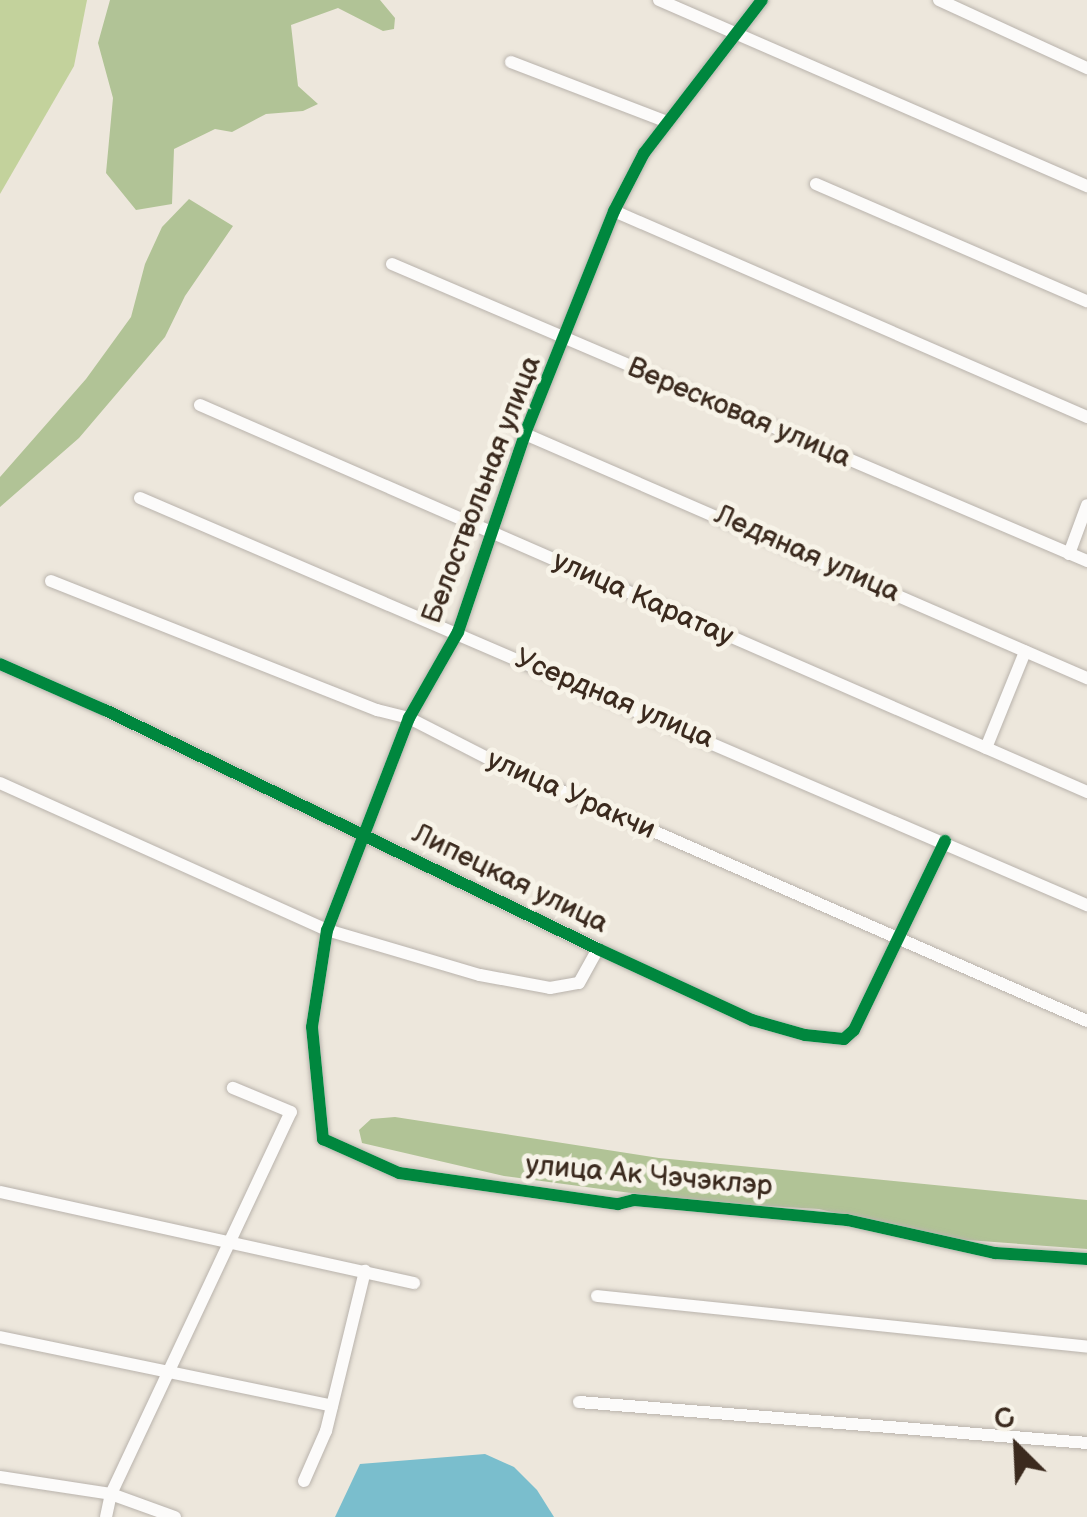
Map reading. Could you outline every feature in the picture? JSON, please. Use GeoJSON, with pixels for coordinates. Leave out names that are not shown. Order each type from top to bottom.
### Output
{"type":"FeatureCollection","features":[{"type":"Feature","properties":{"kind":"street"},"geometry":{"type":"LineString","coordinates":[[660,0],[1087,186]]}},
{"type":"Feature","properties":{"kind":"street","name":"Белоствольная улица"},"geometry":{"type":"LineString","coordinates":[[312,1027],[326,930],[410,718],[458,632],[525,434],[614,211],[644,153],[762,0]]}},
{"type":"Feature","properties":{"kind":"street"},"geometry":{"type":"LineString","coordinates":[[938,0],[1087,68]]}},
{"type":"Feature","properties":{"kind":"street"},"geometry":{"type":"LineString","coordinates":[[511,62],[668,122]]}},
{"type":"Feature","properties":{"kind":"street"},"geometry":{"type":"LineString","coordinates":[[816,184],[1087,301]]}},
{"type":"Feature","properties":{"kind":"street"},"geometry":{"type":"LineString","coordinates":[[614,211],[1087,417]]}},
{"type":"Feature","properties":{"kind":"street","name":"Вересковая улица"},"geometry":{"type":"LineString","coordinates":[[392,264],[1087,561]]}},
{"type":"Feature","properties":{"kind":"street","name":"улица Каратау"},"geometry":{"type":"LineString","coordinates":[[200,405],[1087,792]]}},
{"type":"Feature","properties":{"kind":"street","name":"Ледяная улица"},"geometry":{"type":"LineString","coordinates":[[525,434],[1087,678]]}},
{"type":"Feature","properties":{"kind":"street","name":"Усердная улица"},"geometry":{"type":"LineString","coordinates":[[140,498],[1087,905]]}},
{"type":"Feature","properties":{"kind":"street"},"geometry":{"type":"LineString","coordinates":[[1070,554],[1087,506]]}},
{"type":"Feature","properties":{"kind":"street","name":"улица Уракчи"},"geometry":{"type":"LineString","coordinates":[[51,581],[377,710],[410,718],[492,760],[1087,1022]]}},
{"type":"Feature","properties":{"kind":"street"},"geometry":{"type":"LineString","coordinates":[[986,748],[1026,652]]}},
{"type":"Feature","properties":{"kind":"street","name":"Липецкая улица"},"geometry":{"type":"LineString","coordinates":[[0,664],[752,1020],[844,1039],[854,1030],[898,942]]}},
{"type":"Feature","properties":{"kind":"street"},"geometry":{"type":"LineString","coordinates":[[0,783],[326,930],[480,975],[550,988],[579,983],[598,949]]}},
{"type":"Feature","properties":{"kind":"street"},"geometry":{"type":"LineString","coordinates":[[898,942],[945,841]]}},
{"type":"Feature","properties":{"kind":"street","name":"улица Ак Чэчэклэр"},"geometry":{"type":"LineString","coordinates":[[312,1027],[322,1140],[399,1173],[618,1204],[634,1200],[847,1220],[996,1253],[1087,1259]]}},
{"type":"Feature","properties":{"kind":"street"},"geometry":{"type":"LineString","coordinates":[[106,1517],[111,1494],[292,1112],[233,1088]]}},
{"type":"Feature","properties":{"kind":"street"},"geometry":{"type":"LineString","coordinates":[[0,1192],[414,1282]]}},
{"type":"Feature","properties":{"kind":"street"},"geometry":{"type":"LineString","coordinates":[[304,1481],[332,1406],[365,1272]]}},
{"type":"Feature","properties":{"kind":"street"},"geometry":{"type":"LineString","coordinates":[[597,1296],[1087,1347]]}},
{"type":"Feature","properties":{"kind":"street"},"geometry":{"type":"LineString","coordinates":[[0,1336],[332,1406]]}},
{"type":"Feature","properties":{"kind":"street"},"geometry":{"type":"LineString","coordinates":[[579,1402],[1087,1443]]}},
{"type":"Feature","properties":{"kind":"street"},"geometry":{"type":"LineString","coordinates":[[0,1477],[111,1494],[175,1517]]}},
{"type":"Feature","properties":{"kind":"green space"},"geometry":{"type":"Polygon","coordinates":[[[0,0],[87,0],[74,66],[0,194],[0,0]]]}},
{"type":"Feature","properties":{"kind":"green space"},"geometry":{"type":"Polygon","coordinates":[[[110,0],[380,0],[395,18],[394,29],[383,31],[338,8],[291,25],[298,86],[318,104],[303,111],[266,114],[232,132],[215,129],[174,149],[172,204],[136,210],[106,173],[113,98],[98,43],[110,0]]]}},
{"type":"Feature","properties":{"kind":"green space"},"geometry":{"type":"Polygon","coordinates":[[[189,199],[233,226],[185,296],[165,337],[79,438],[0,507],[0,477],[86,379],[131,317],[145,264],[162,227],[189,199]]]}},
{"type":"Feature","properties":{"kind":"green space"},"geometry":{"type":"Polygon","coordinates":[[[395,1117],[659,1158],[1087,1200],[1087,1249],[940,1238],[819,1209],[698,1202],[504,1176],[362,1143],[359,1130],[371,1119],[395,1117]]]}},
{"type":"Feature","properties":{"kind":"water"},"geometry":{"type":"Polygon","coordinates":[[[485,1454],[514,1467],[537,1490],[554,1517],[335,1517],[360,1464],[485,1454]]]}},
{"type":"Feature","properties":{"kind":"cycle path"},"geometry":{"type":"LineString","coordinates":[[762,0],[644,153],[614,211],[525,434],[458,632],[409,718],[327,930],[312,1027],[323,1139],[399,1173],[618,1204],[634,1200],[847,1220],[995,1253],[1087,1259]]}},
{"type":"Feature","properties":{"kind":"cycle path"},"geometry":{"type":"LineString","coordinates":[[0,664],[105,710],[752,1020],[805,1035],[844,1039],[854,1030],[945,841]]}}]}
